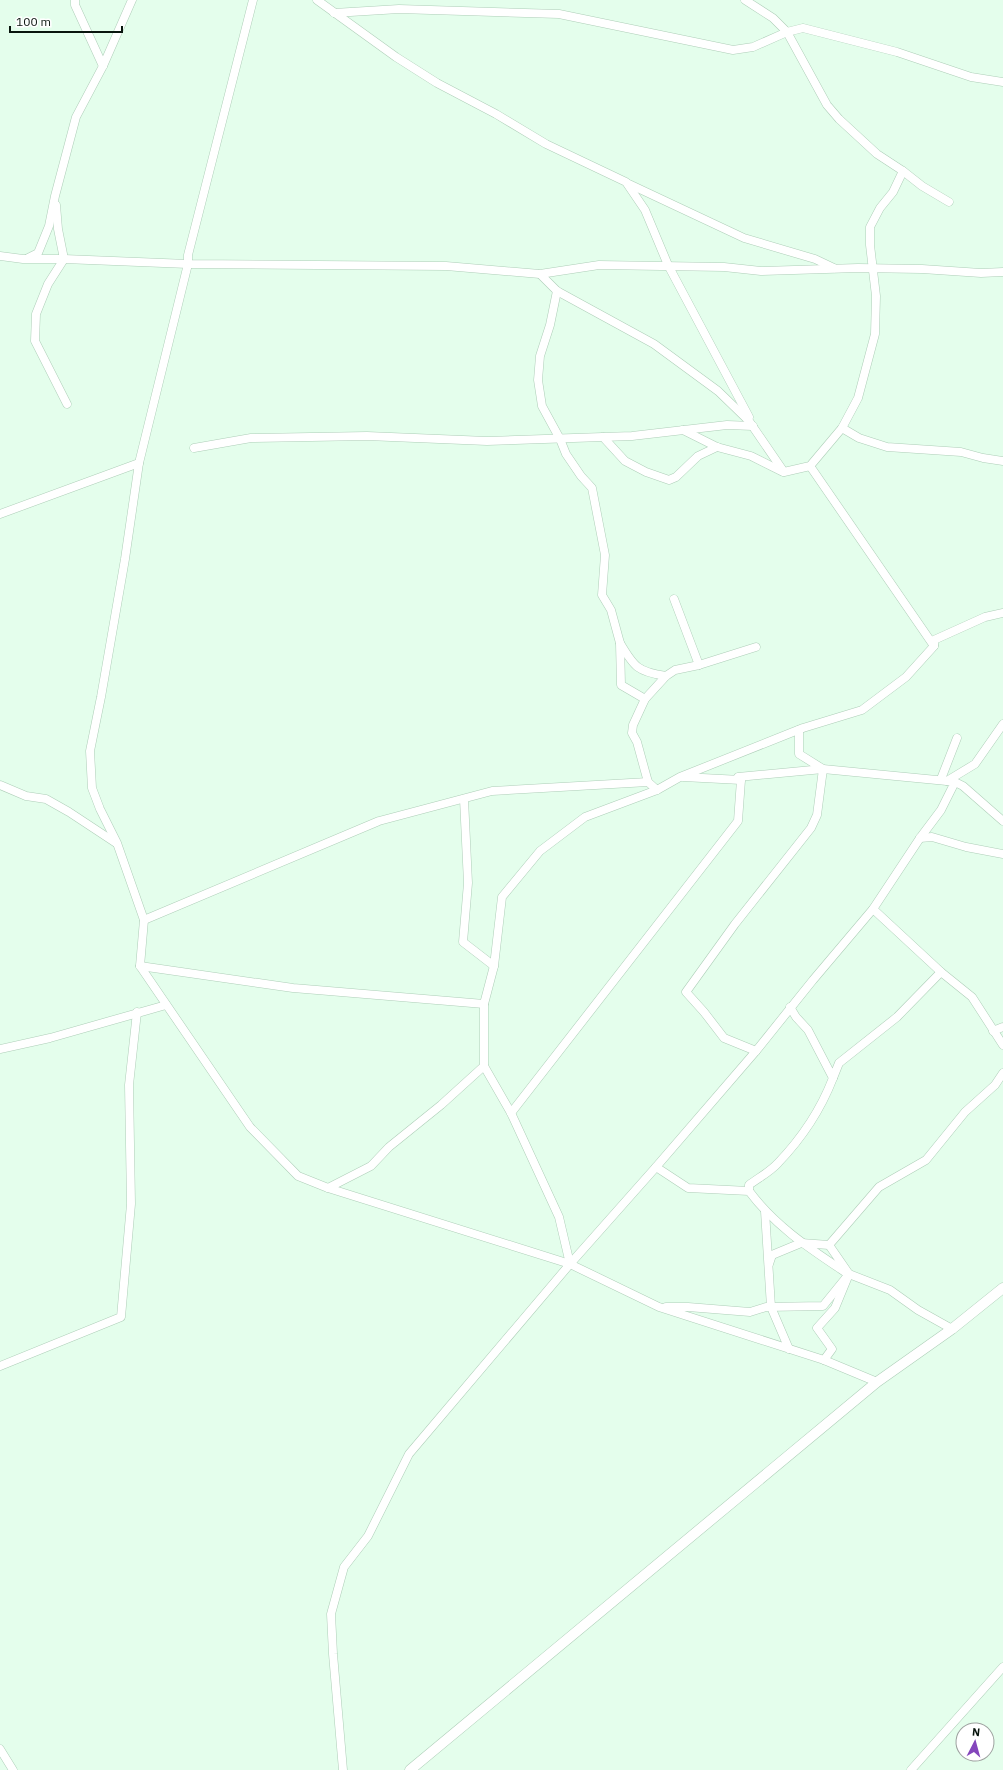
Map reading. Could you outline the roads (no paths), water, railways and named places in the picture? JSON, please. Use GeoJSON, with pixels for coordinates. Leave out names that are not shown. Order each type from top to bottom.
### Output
{"type":"FeatureCollection","features":[{"type":"Feature","properties":{"kind":"street"},"geometry":{"type":"LineString","coordinates":[[75,0],[75,5],[103,66]]}},
{"type":"Feature","properties":{"kind":"street"},"geometry":{"type":"LineString","coordinates":[[23,259],[38,254],[49,226],[55,196],[76,117],[103,66],[132,0]]}},
{"type":"Feature","properties":{"kind":"street"},"geometry":{"type":"LineString","coordinates":[[253,0],[188,255],[188,264],[139,463],[125,559],[90,751],[92,788],[100,809],[117,843],[144,920],[140,966],[250,1127],[298,1176],[328,1188],[570,1264],[660,1307],[824,1360],[877,1382]]}},
{"type":"Feature","properties":{"kind":"street"},"geometry":{"type":"LineString","coordinates":[[317,0],[396,57],[437,83],[496,114],[546,144],[744,238],[815,259],[835,269]]}},
{"type":"Feature","properties":{"kind":"street"},"geometry":{"type":"LineString","coordinates":[[745,0],[773,18],[787,32],[827,105],[858,137],[877,154],[903,171],[922,186],[948,202]]}},
{"type":"Feature","properties":{"kind":"street"},"geometry":{"type":"LineString","coordinates":[[334,13],[399,10],[559,14],[733,50],[752,47],[787,32],[803,28],[897,52],[971,78],[1003,82]]}},
{"type":"Feature","properties":{"kind":"street"},"geometry":{"type":"LineString","coordinates":[[682,430],[717,446],[751,456],[784,472],[810,466],[842,428],[858,398],[876,334],[876,296],[870,227],[880,208],[893,192],[903,171]]}},
{"type":"Feature","properties":{"kind":"street"},"geometry":{"type":"LineString","coordinates":[[626,182],[645,210],[668,265],[753,426],[784,472]]}},
{"type":"Feature","properties":{"kind":"street"},"geometry":{"type":"LineString","coordinates":[[55,196],[58,230],[64,259],[48,284],[36,314],[36,341],[67,404]]}},
{"type":"Feature","properties":{"kind":"street"},"geometry":{"type":"LineString","coordinates":[[0,256],[23,259],[64,259],[188,264],[446,266],[540,274],[599,265],[668,265],[761,270],[873,268],[922,269],[981,273],[1003,272]]}},
{"type":"Feature","properties":{"kind":"street"},"geometry":{"type":"LineString","coordinates":[[540,274],[558,291],[654,344],[718,391],[753,426]]}},
{"type":"Feature","properties":{"kind":"street"},"geometry":{"type":"LineString","coordinates":[[558,291],[550,325],[540,356],[538,380],[542,406],[560,439],[566,454],[581,476],[592,488],[605,555],[602,595],[611,610],[620,643],[621,685],[646,699]]}},
{"type":"Feature","properties":{"kind":"street"},"geometry":{"type":"LineString","coordinates":[[194,448],[250,438],[287,436],[367,436],[487,441],[603,437],[682,430],[727,424],[753,426]]}},
{"type":"Feature","properties":{"kind":"street"},"geometry":{"type":"LineString","coordinates":[[842,428],[859,438],[887,447],[961,452],[983,458],[1003,461]]}},
{"type":"Feature","properties":{"kind":"street"},"geometry":{"type":"LineString","coordinates":[[603,437],[625,461],[646,472],[669,480],[682,472],[698,456],[717,446]]}},
{"type":"Feature","properties":{"kind":"street"},"geometry":{"type":"LineString","coordinates":[[0,514],[139,463]]}},
{"type":"Feature","properties":{"kind":"street"},"geometry":{"type":"LineString","coordinates":[[810,466],[934,646]]}},
{"type":"Feature","properties":{"kind":"street"},"geometry":{"type":"LineString","coordinates":[[674,599],[699,665]]}},
{"type":"Feature","properties":{"kind":"street"},"geometry":{"type":"LineString","coordinates":[[570,1264],[559,1217],[511,1113],[484,1066],[484,1004],[494,966],[502,897],[540,851],[585,817],[657,790],[680,777],[799,730],[862,710],[906,677],[934,646],[934,640],[956,628],[985,617],[1003,613]]}},
{"type":"Feature","properties":{"kind":"street"},"geometry":{"type":"LineString","coordinates":[[620,643],[631,662],[640,670],[648,674],[666,676]]}},
{"type":"Feature","properties":{"kind":"street"},"geometry":{"type":"LineString","coordinates":[[657,790],[648,782],[637,742],[632,733],[633,725],[646,699],[666,676],[675,670],[699,665],[756,647]]}},
{"type":"Feature","properties":{"kind":"street"},"geometry":{"type":"LineString","coordinates":[[948,781],[975,764],[1003,724]]}},
{"type":"Feature","properties":{"kind":"street"},"geometry":{"type":"LineString","coordinates":[[799,730],[799,754],[823,769]]}},
{"type":"Feature","properties":{"kind":"street"},"geometry":{"type":"LineString","coordinates":[[343,1770],[331,1614],[344,1567],[368,1536],[409,1454],[570,1264],[756,1051],[790,1007],[873,909],[920,838],[941,810],[957,738]]}},
{"type":"Feature","properties":{"kind":"street"},"geometry":{"type":"LineString","coordinates":[[756,1051],[724,1038],[686,992],[735,924],[812,828],[818,815],[823,769]]}},
{"type":"Feature","properties":{"kind":"street"},"geometry":{"type":"LineString","coordinates":[[511,1113],[738,821],[741,780],[738,777],[823,769],[948,781],[963,786],[1003,821]]}},
{"type":"Feature","properties":{"kind":"street"},"geometry":{"type":"LineString","coordinates":[[680,777],[741,780]]}},
{"type":"Feature","properties":{"kind":"street"},"geometry":{"type":"LineString","coordinates":[[144,920],[379,821],[492,791],[648,782]]}},
{"type":"Feature","properties":{"kind":"street"},"geometry":{"type":"LineString","coordinates":[[0,785],[26,796],[46,799],[117,843]]}},
{"type":"Feature","properties":{"kind":"street"},"geometry":{"type":"LineString","coordinates":[[464,799],[468,883],[463,942],[494,966]]}},
{"type":"Feature","properties":{"kind":"street"},"geometry":{"type":"LineString","coordinates":[[920,838],[932,837],[966,847],[1003,854]]}},
{"type":"Feature","properties":{"kind":"street"},"geometry":{"type":"LineString","coordinates":[[873,909],[941,972],[972,997],[992,1031],[1003,1046]]}},
{"type":"Feature","properties":{"kind":"street"},"geometry":{"type":"LineString","coordinates":[[140,966],[293,988],[484,1004]]}},
{"type":"Feature","properties":{"kind":"street"},"geometry":{"type":"LineString","coordinates":[[941,972],[897,1017],[839,1063],[823,1103],[778,1164],[749,1185],[749,1191],[764,1211],[802,1243],[849,1274],[890,1290],[918,1310],[952,1328]]}},
{"type":"Feature","properties":{"kind":"street"},"geometry":{"type":"LineString","coordinates":[[0,1049],[50,1038],[137,1012],[166,1005]]}},
{"type":"Feature","properties":{"kind":"street"},"geometry":{"type":"LineString","coordinates":[[790,1007],[796,1018],[808,1030],[833,1078]]}},
{"type":"Feature","properties":{"kind":"street"},"geometry":{"type":"LineString","coordinates":[[0,1366],[121,1317],[131,1204],[129,1085],[137,1012]]}},
{"type":"Feature","properties":{"kind":"street"},"geometry":{"type":"LineString","coordinates":[[992,1031],[1003,1027]]}},
{"type":"Feature","properties":{"kind":"street"},"geometry":{"type":"LineString","coordinates":[[328,1188],[371,1166],[389,1147],[441,1105],[484,1066]]}},
{"type":"Feature","properties":{"kind":"street"},"geometry":{"type":"LineString","coordinates":[[829,1245],[879,1187],[926,1160],[965,1112],[995,1085],[1003,1073]]}},
{"type":"Feature","properties":{"kind":"street"},"geometry":{"type":"LineString","coordinates":[[656,1167],[688,1188],[749,1191]]}},
{"type":"Feature","properties":{"kind":"street"},"geometry":{"type":"LineString","coordinates":[[764,1211],[771,1307],[789,1349]]}},
{"type":"Feature","properties":{"kind":"street"},"geometry":{"type":"LineString","coordinates":[[768,1271],[772,1255],[802,1243],[829,1245]]}},
{"type":"Feature","properties":{"kind":"street"},"geometry":{"type":"LineString","coordinates":[[829,1245],[849,1274]]}},
{"type":"Feature","properties":{"kind":"street"},"geometry":{"type":"LineString","coordinates":[[660,1307],[688,1307],[750,1312],[771,1307],[823,1306],[849,1274]]}},
{"type":"Feature","properties":{"kind":"street"},"geometry":{"type":"LineString","coordinates":[[824,1360],[832,1349],[817,1328],[835,1308],[849,1274]]}},
{"type":"Feature","properties":{"kind":"street"},"geometry":{"type":"LineString","coordinates":[[410,1770],[877,1382],[952,1328],[1003,1288]]}},
{"type":"Feature","properties":{"kind":"street"},"geometry":{"type":"LineString","coordinates":[[911,1770],[1003,1667]]}},
{"type":"Feature","properties":{"kind":"street"},"geometry":{"type":"LineString","coordinates":[[0,1749],[14,1770]]}}]}
